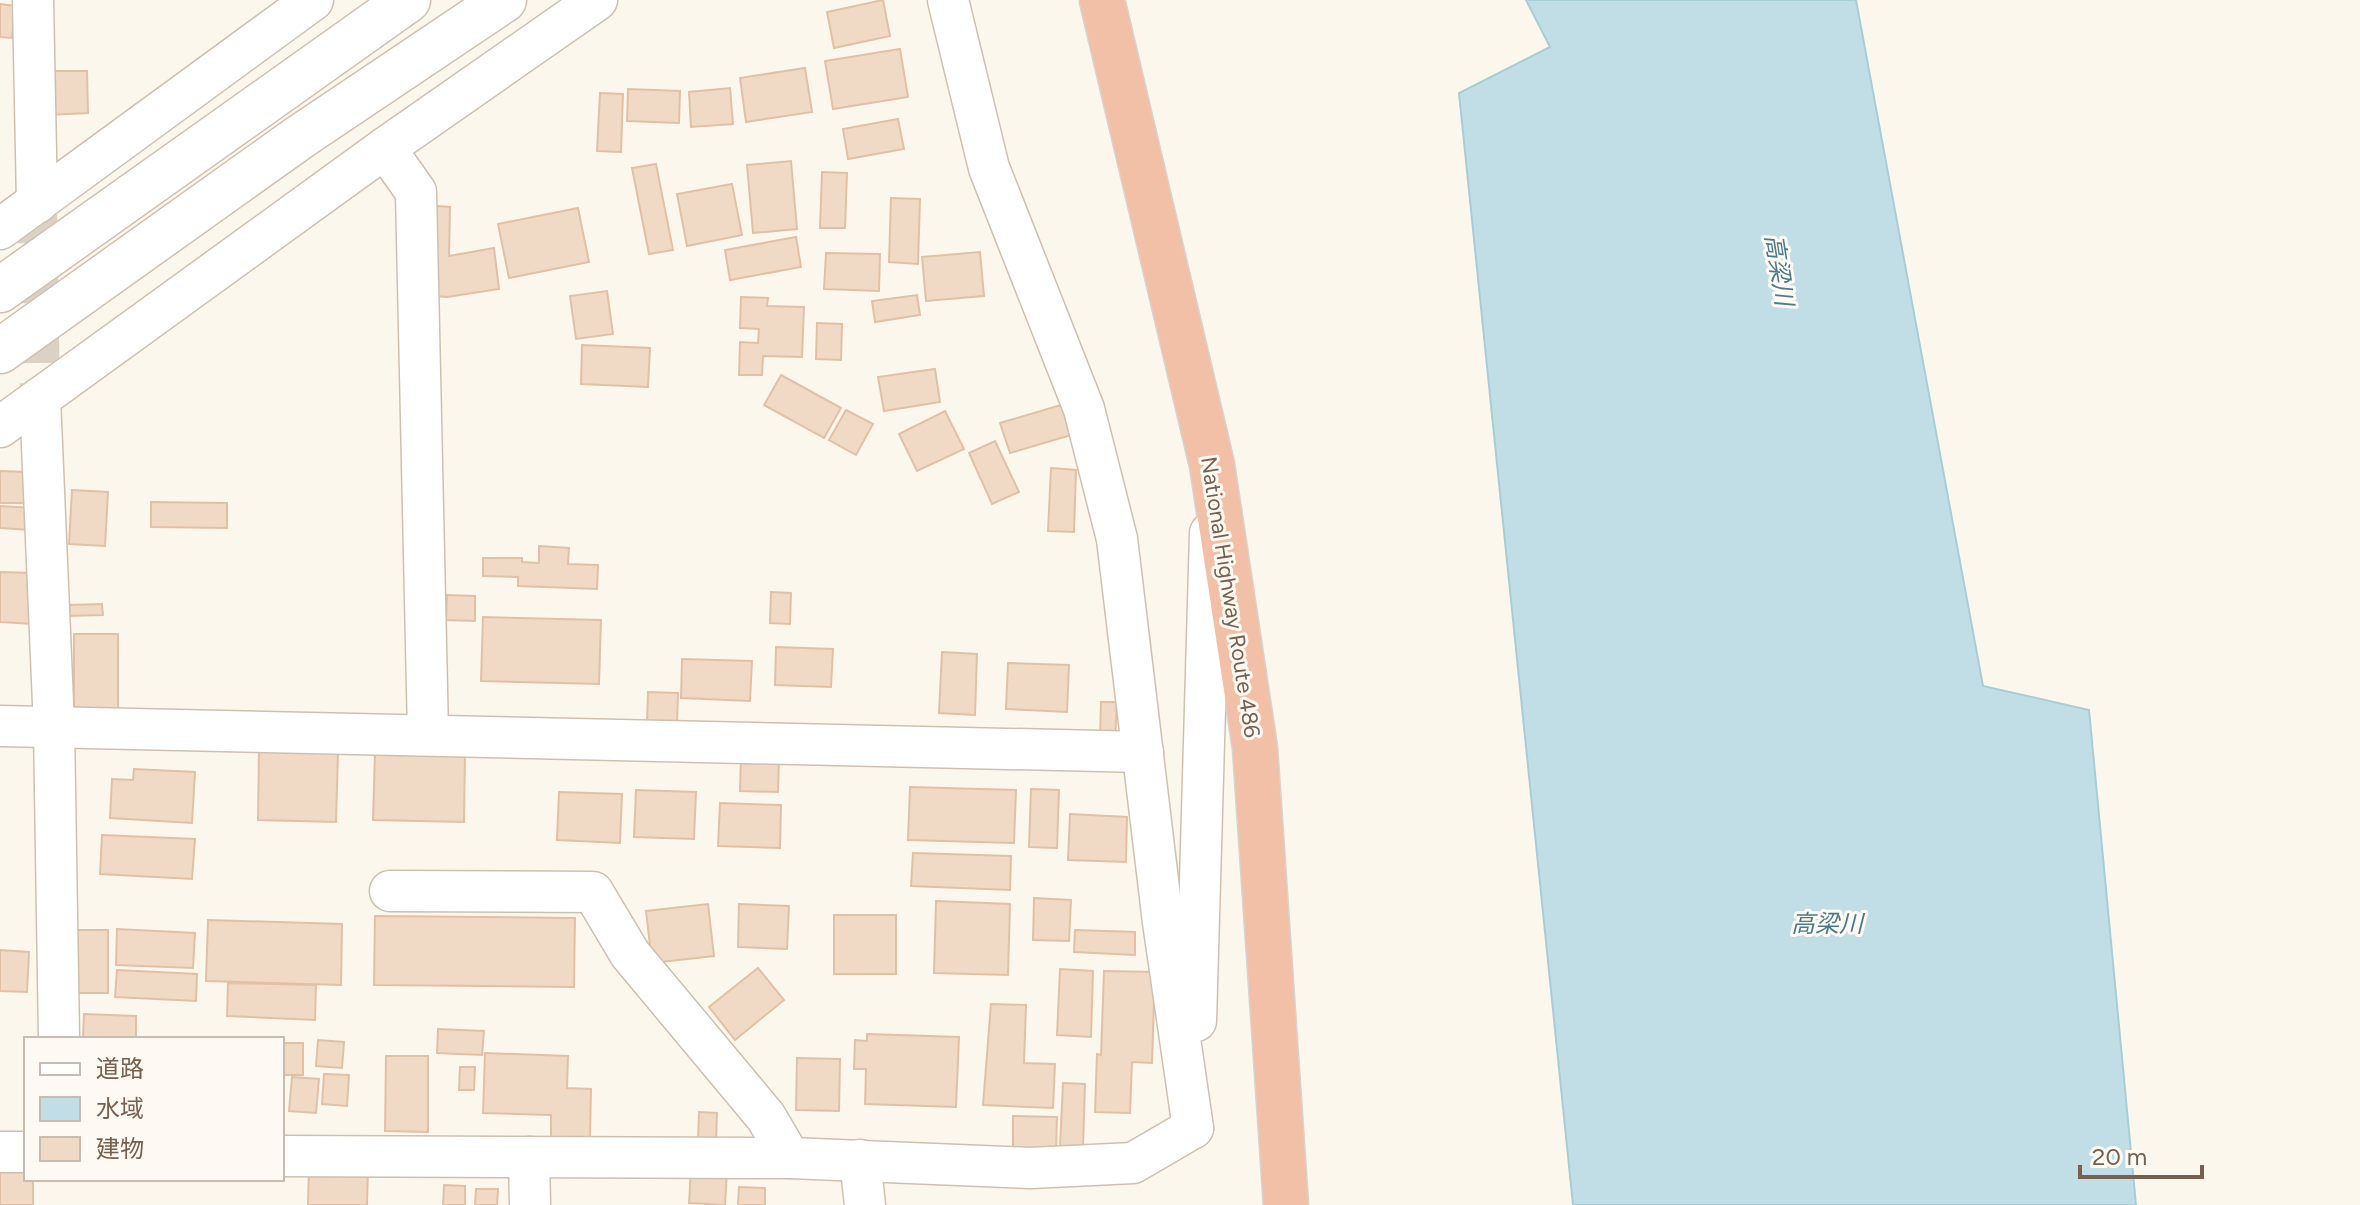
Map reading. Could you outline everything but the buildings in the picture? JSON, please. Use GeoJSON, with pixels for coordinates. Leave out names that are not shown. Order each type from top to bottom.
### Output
{"type":"FeatureCollection","features":[{"type":"Feature","properties":{"kind":"highway","name":"National Highway Route 486"},"geometry":{"type":"LineString","coordinates":[[1102,0],[1212,465],[1255,748],[1286,1205]]}},
{"type":"Feature","properties":{"kind":"street"},"geometry":{"type":"LineString","coordinates":[[33,0],[37,203]]}},
{"type":"Feature","properties":{"kind":"street"},"geometry":{"type":"LineString","coordinates":[[0,229],[313,0]]}},
{"type":"Feature","properties":{"kind":"street"},"geometry":{"type":"LineString","coordinates":[[0,290],[408,0]]}},
{"type":"Feature","properties":{"kind":"street"},"geometry":{"type":"LineString","coordinates":[[0,351],[300,137],[504,0]]}},
{"type":"Feature","properties":{"kind":"street"},"geometry":{"type":"LineString","coordinates":[[0,427],[385,148],[597,0]]}},
{"type":"Feature","properties":{"kind":"street"},"geometry":{"type":"LineString","coordinates":[[948,0],[989,168],[1084,409],[1117,539],[1163,922],[1193,1128]]}},
{"type":"Feature","properties":{"kind":"street"},"geometry":{"type":"LineString","coordinates":[[385,148],[416,192],[428,734]]}},
{"type":"Feature","properties":{"kind":"street"},"geometry":{"type":"LineString","coordinates":[[40,398],[54,727],[59,1037]]}},
{"type":"Feature","properties":{"kind":"street"},"geometry":{"type":"LineString","coordinates":[[1193,1128],[1212,465]]}},
{"type":"Feature","properties":{"kind":"street"},"geometry":{"type":"LineString","coordinates":[[0,726],[1143,752]]}},
{"type":"Feature","properties":{"kind":"street"},"geometry":{"type":"LineString","coordinates":[[390,891],[593,892],[630,954],[766,1117],[790,1158]]}},
{"type":"Feature","properties":{"kind":"street"},"geometry":{"type":"LineString","coordinates":[[284,1156],[790,1158],[1031,1168],[1133,1163],[1193,1128]]}},
{"type":"Feature","properties":{"kind":"street"},"geometry":{"type":"LineString","coordinates":[[0,1152],[24,1152]]}},
{"type":"Feature","properties":{"kind":"street"},"geometry":{"type":"LineString","coordinates":[[529,1157],[530,1205]]}},
{"type":"Feature","properties":{"kind":"street"},"geometry":{"type":"LineString","coordinates":[[860,1160],[865,1205]]}},
{"type":"Feature","properties":{"kind":"water","name":"高梁川"},"geometry":{"type":"Polygon","coordinates":[[[1526,0],[1856,0],[1983,686],[2089,710],[2136,1205],[1573,1205],[1459,93],[1550,47],[1526,0]]]}},
{"type":"Feature","properties":{"kind":"tunnel"},"geometry":{"type":"LineString","coordinates":[[37,203],[40,398]]}}]}
